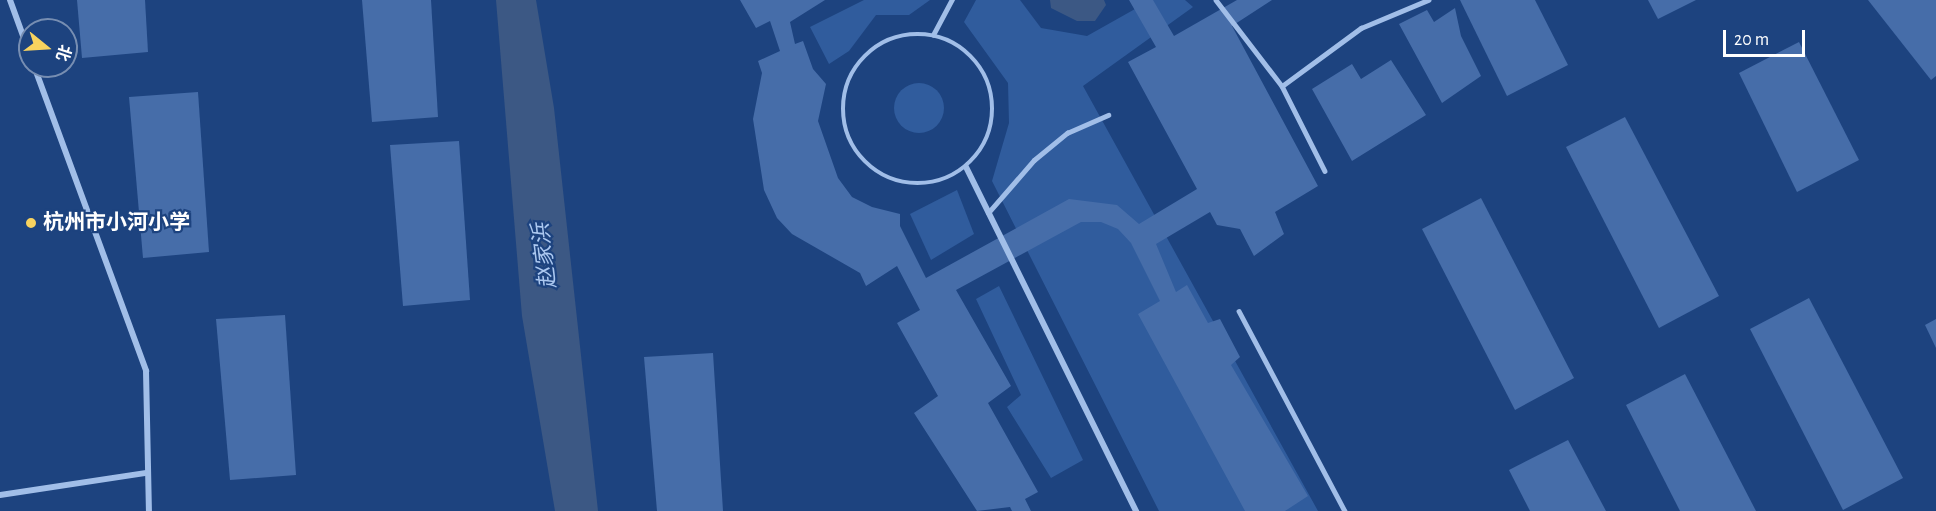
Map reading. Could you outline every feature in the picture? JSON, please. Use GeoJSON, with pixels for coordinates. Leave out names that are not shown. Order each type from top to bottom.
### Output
{"type":"FeatureCollection","features":[{"type":"Feature","properties":{"kind":"street"},"geometry":{"type":"LineString","coordinates":[[10,0],[18,22]]}},
{"type":"Feature","properties":{"kind":"street"},"geometry":{"type":"LineString","coordinates":[[38,78],[146,371],[146,473],[149,511]]}},
{"type":"Feature","properties":{"kind":"street"},"geometry":{"type":"LineString","coordinates":[[966,167],[1136,511]]}},
{"type":"Feature","properties":{"kind":"street"},"geometry":{"type":"LineString","coordinates":[[0,495],[146,473]]}},
{"type":"Feature","properties":{"kind":"lane"},"geometry":{"type":"LineString","coordinates":[[933,35],[952,0]]}},
{"type":"Feature","properties":{"kind":"lane"},"geometry":{"type":"LineString","coordinates":[[1216,0],[1282,86],[1325,171]]}},
{"type":"Feature","properties":{"kind":"lane"},"geometry":{"type":"LineString","coordinates":[[1282,86],[1360,28],[1428,0]]}},
{"type":"Feature","properties":{"kind":"lane"},"geometry":{"type":"LineString","coordinates":[[908,34],[933,35],[955,44],[974,59],[987,79],[993,102],[991,127],[982,149],[966,167],[944,180],[919,185],[894,181],[872,169],[860,156],[844,126],[843,101],[851,76],[866,55],[885,41],[908,34]]}},
{"type":"Feature","properties":{"kind":"lane"},"geometry":{"type":"LineString","coordinates":[[988,213],[1042,153],[1067,133],[1108,115]]}},
{"type":"Feature","properties":{"kind":"lane"},"geometry":{"type":"LineString","coordinates":[[1239,311],[1346,511]]}},
{"type":"Feature","properties":{"kind":"shaded area"},"geometry":{"type":"Polygon","coordinates":[[[864,0],[930,0],[909,15],[876,15],[849,51],[829,64],[810,27],[864,0]]]}},
{"type":"Feature","properties":{"kind":"shaded area"},"geometry":{"type":"Polygon","coordinates":[[[976,0],[1020,0],[1041,28],[1087,36],[1151,0],[1185,0],[1193,7],[1083,86],[1318,511],[1159,511],[992,181],[1009,123],[1008,83],[964,22],[976,0]]]}},
{"type":"Feature","properties":{"kind":"shaded area"},"geometry":{"type":"Polygon","coordinates":[[[919,83],[928,85],[939,94],[944,108],[942,117],[933,128],[919,133],[910,131],[899,122],[894,108],[896,99],[905,88],[919,83]]]}},
{"type":"Feature","properties":{"kind":"shaded area"},"geometry":{"type":"Polygon","coordinates":[[[957,190],[974,234],[931,260],[910,214],[957,190]]]}},
{"type":"Feature","properties":{"kind":"shaded area"},"geometry":{"type":"Polygon","coordinates":[[[999,286],[1083,460],[1051,478],[1007,407],[1021,395],[976,299],[999,286]]]}},
{"type":"Feature","properties":{"kind":"water","name":"赵家浜"},"geometry":{"type":"Polygon","coordinates":[[[496,0],[536,0],[554,108],[598,511],[555,511],[522,316],[496,0]]]}},
{"type":"Feature","properties":{"kind":"water"},"geometry":{"type":"Polygon","coordinates":[[[1050,0],[1104,0],[1106,5],[1095,21],[1077,21],[1051,8],[1050,0]]]}},
{"type":"Feature","properties":{"kind":"building"},"geometry":{"type":"Polygon","coordinates":[[[77,0],[145,0],[148,52],[82,58],[77,0]]]}},
{"type":"Feature","properties":{"kind":"building"},"geometry":{"type":"Polygon","coordinates":[[[362,0],[431,0],[438,117],[372,122],[362,0]]]}},
{"type":"Feature","properties":{"kind":"building"},"geometry":{"type":"Polygon","coordinates":[[[740,0],[825,0],[790,22],[795,44],[803,41],[813,69],[826,84],[818,121],[838,178],[852,197],[872,207],[900,214],[900,226],[926,278],[1069,199],[1117,205],[1139,224],[1197,189],[1128,62],[1156,47],[1129,0],[1153,0],[1174,36],[1237,0],[1272,0],[1232,26],[1318,186],[1275,212],[1284,234],[1254,256],[1240,229],[1217,225],[1210,212],[1156,244],[1176,292],[1187,285],[1208,323],[1220,319],[1240,357],[1231,365],[1308,496],[1285,511],[1245,511],[1138,314],[1160,301],[1131,243],[1118,229],[1101,222],[1081,222],[956,290],[1011,386],[988,403],[1038,492],[1025,499],[1031,511],[1012,511],[1010,507],[977,511],[914,413],[938,396],[897,323],[920,310],[897,266],[866,286],[860,273],[792,234],[777,218],[764,190],[753,119],[762,73],[758,61],[780,51],[770,21],[756,28],[740,0]]]}},
{"type":"Feature","properties":{"kind":"building"},"geometry":{"type":"Polygon","coordinates":[[[1460,0],[1535,0],[1568,65],[1507,96],[1460,0]]]}},
{"type":"Feature","properties":{"kind":"building"},"geometry":{"type":"Polygon","coordinates":[[[1648,0],[1696,0],[1658,19],[1648,0]]]}},
{"type":"Feature","properties":{"kind":"building"},"geometry":{"type":"Polygon","coordinates":[[[1868,0],[1936,0],[1936,76],[1931,80],[1868,0]]]}},
{"type":"Feature","properties":{"kind":"building"},"geometry":{"type":"Polygon","coordinates":[[[1455,8],[1461,36],[1481,76],[1442,103],[1399,24],[1427,10],[1434,22],[1455,8]]]}},
{"type":"Feature","properties":{"kind":"building"},"geometry":{"type":"Polygon","coordinates":[[[1799,42],[1859,160],[1797,192],[1739,73],[1799,42]]]}},
{"type":"Feature","properties":{"kind":"building"},"geometry":{"type":"Polygon","coordinates":[[[1391,60],[1426,115],[1352,161],[1312,89],[1352,64],[1361,79],[1391,60]]]}},
{"type":"Feature","properties":{"kind":"building"},"geometry":{"type":"Polygon","coordinates":[[[198,92],[209,252],[143,258],[129,97],[198,92]]]}},
{"type":"Feature","properties":{"kind":"building"},"geometry":{"type":"Polygon","coordinates":[[[1625,117],[1719,296],[1659,328],[1566,147],[1625,117]]]}},
{"type":"Feature","properties":{"kind":"building"},"geometry":{"type":"Polygon","coordinates":[[[459,141],[470,300],[403,306],[390,145],[459,141]]]}},
{"type":"Feature","properties":{"kind":"building"},"geometry":{"type":"Polygon","coordinates":[[[1481,198],[1574,378],[1515,410],[1422,229],[1481,198]]]}},
{"type":"Feature","properties":{"kind":"building"},"geometry":{"type":"Polygon","coordinates":[[[1809,298],[1903,478],[1843,510],[1750,329],[1809,298]]]}},
{"type":"Feature","properties":{"kind":"building"},"geometry":{"type":"Polygon","coordinates":[[[285,315],[296,475],[230,480],[216,319],[285,315]]]}},
{"type":"Feature","properties":{"kind":"building"},"geometry":{"type":"Polygon","coordinates":[[[1936,319],[1936,348],[1925,325],[1936,319]]]}},
{"type":"Feature","properties":{"kind":"building"},"geometry":{"type":"Polygon","coordinates":[[[713,353],[723,511],[657,511],[644,357],[713,353]]]}},
{"type":"Feature","properties":{"kind":"building"},"geometry":{"type":"Polygon","coordinates":[[[1685,374],[1756,511],[1680,511],[1626,405],[1685,374]]]}},
{"type":"Feature","properties":{"kind":"building"},"geometry":{"type":"Polygon","coordinates":[[[1568,440],[1606,511],[1530,511],[1509,470],[1568,440]]]}},
{"type":"Feature","properties":{"kind":"place","name":"杭州市小河小学"},"geometry":{"type":"Point","coordinates":[31,223]}}]}
